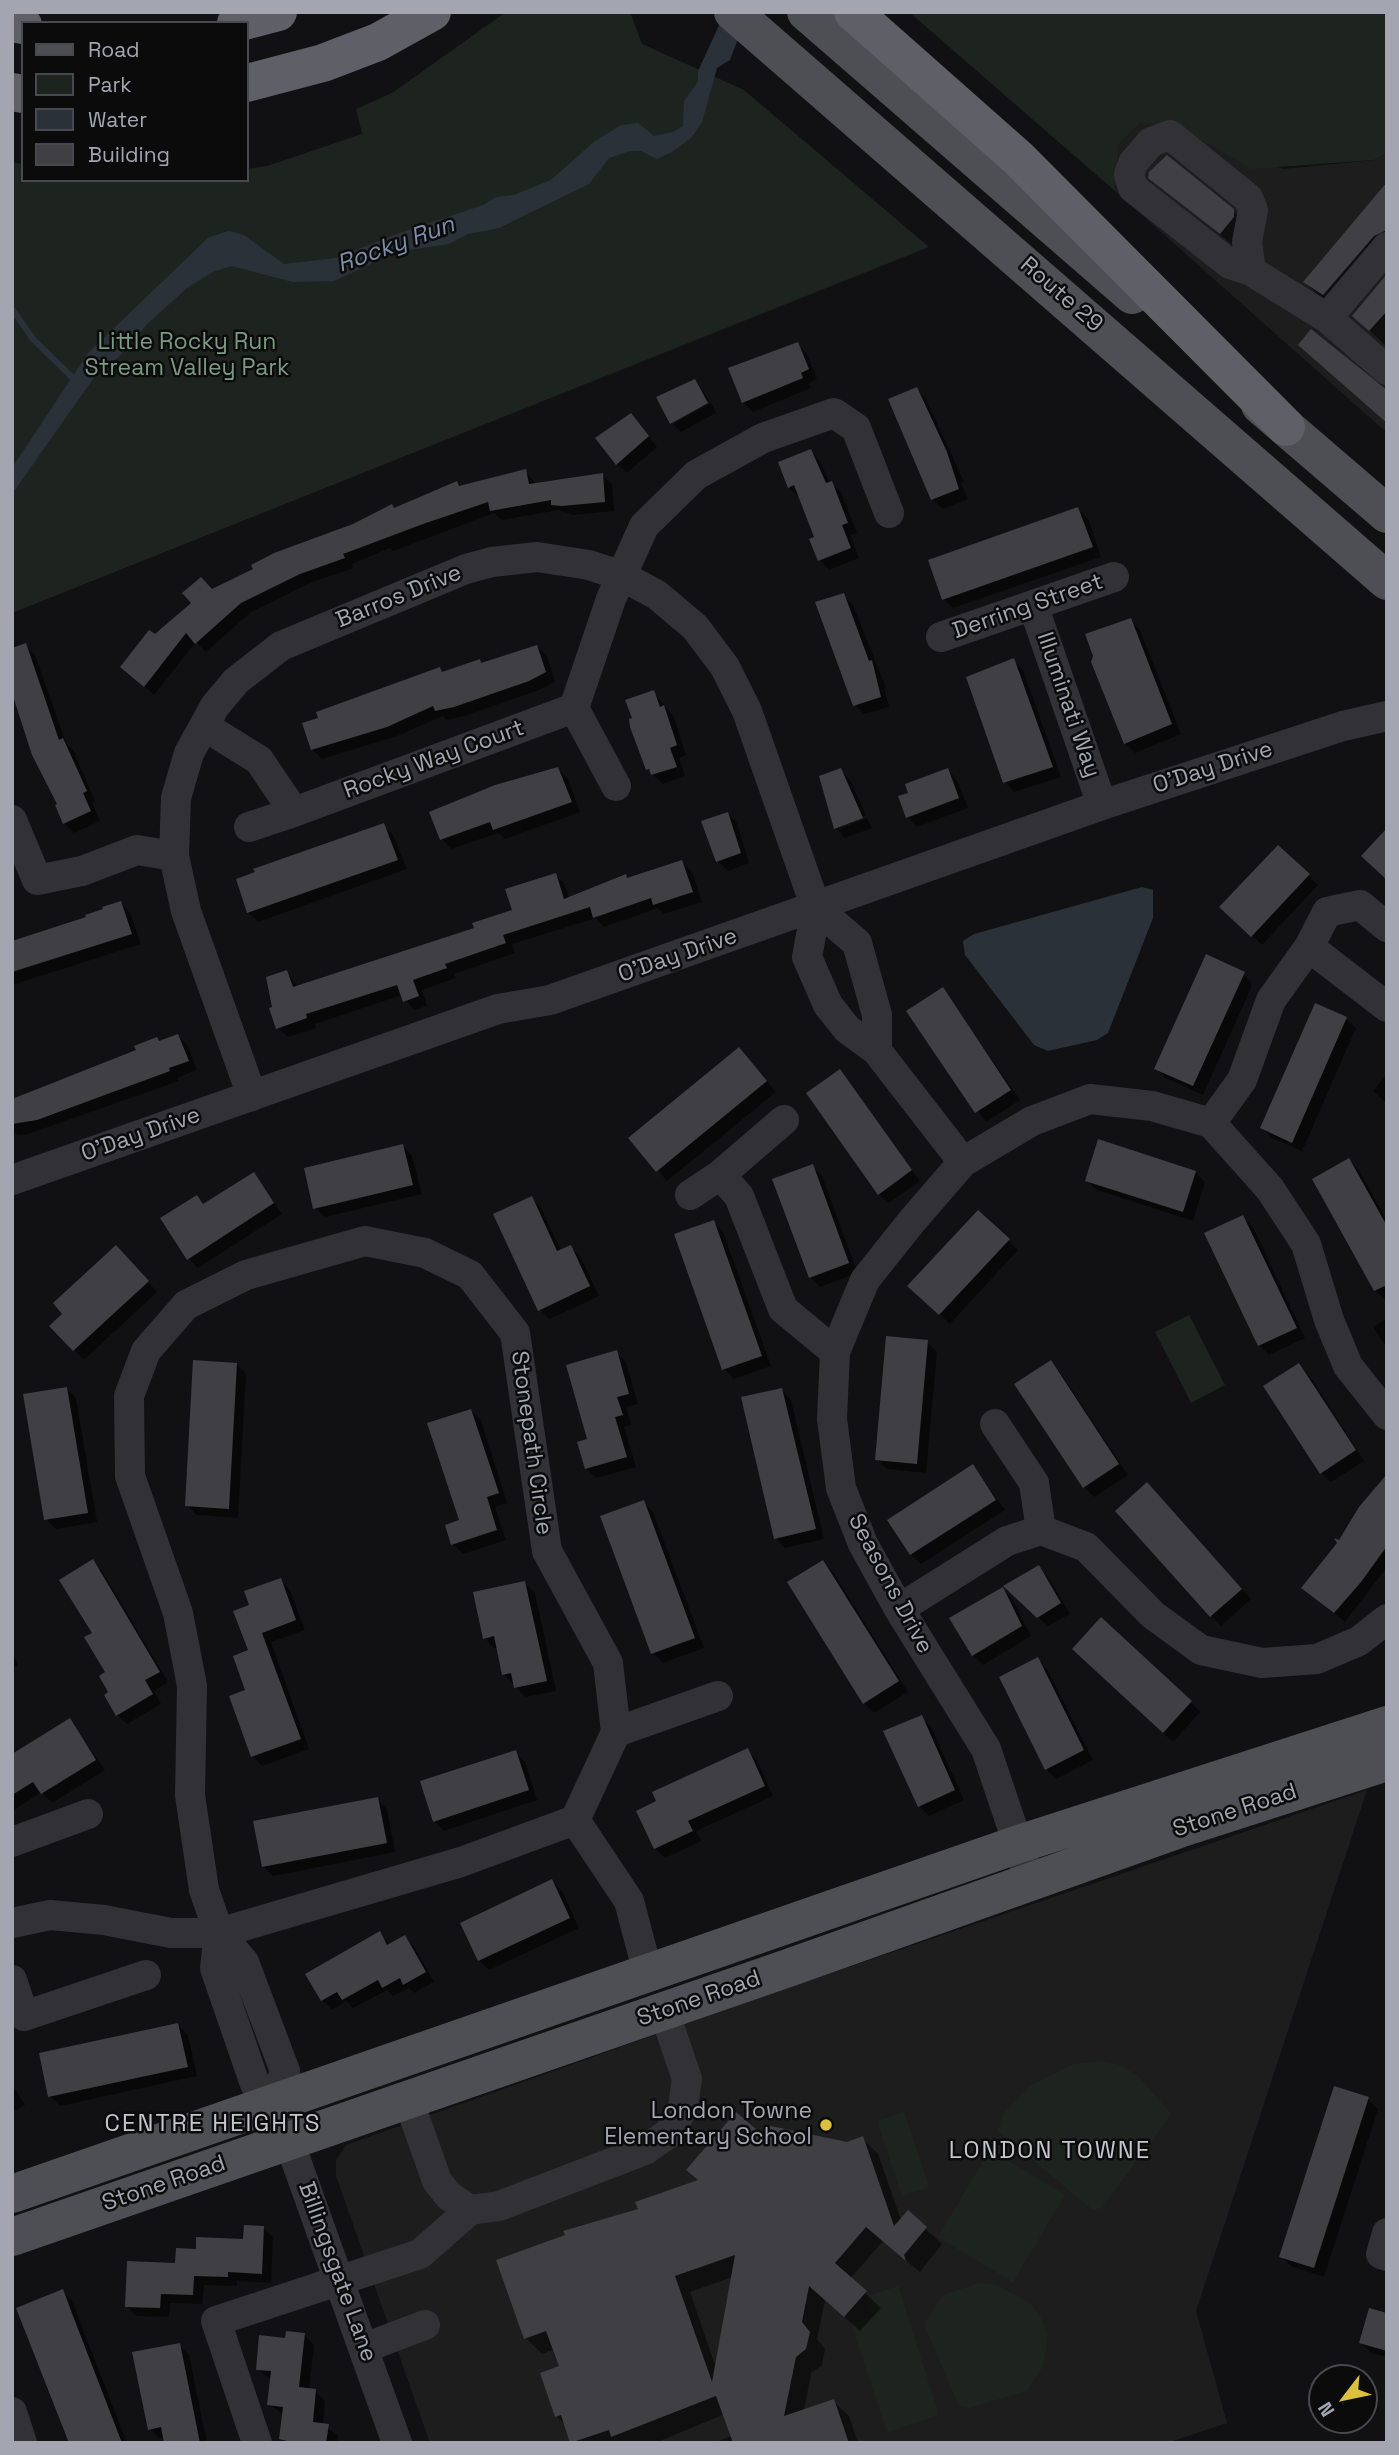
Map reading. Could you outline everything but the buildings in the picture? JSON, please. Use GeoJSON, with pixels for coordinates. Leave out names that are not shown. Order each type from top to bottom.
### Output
{"type":"FeatureCollection","features":[{"type":"Feature","properties":{"kind":"highway"},"geometry":{"type":"LineString","coordinates":[[244,21],[278,12]]}},
{"type":"Feature","properties":{"kind":"highway"},"geometry":{"type":"LineString","coordinates":[[248,83],[323,63],[377,42],[432,12]]}},
{"type":"Feature","properties":{"kind":"highway"},"geometry":{"type":"LineString","coordinates":[[855,27],[1018,158],[1286,427]]}},
{"type":"Feature","properties":{"kind":"main road","name":"Route 29"},"geometry":{"type":"LineString","coordinates":[[733,12],[1387,581]]}},
{"type":"Feature","properties":{"kind":"main road"},"geometry":{"type":"LineString","coordinates":[[806,12],[855,27]]}},
{"type":"Feature","properties":{"kind":"main road"},"geometry":{"type":"LineString","coordinates":[[1286,427],[1387,514]]}},
{"type":"Feature","properties":{"kind":"main road","name":"Stone Road"},"geometry":{"type":"LineString","coordinates":[[12,2193],[1019,1844],[1387,1725]]}},
{"type":"Feature","properties":{"kind":"main road","name":"Stone Road"},"geometry":{"type":"LineString","coordinates":[[12,2236],[1030,1884],[1179,1829],[1387,1762]]}},
{"type":"Feature","properties":{"kind":"street"},"geometry":{"type":"LineString","coordinates":[[1251,271],[1247,242],[1253,210],[1248,198],[1170,135],[1151,142],[1133,163],[1129,175],[1133,188],[1230,264],[1251,271],[1328,318],[1387,370]]}},
{"type":"Feature","properties":{"kind":"street"},"geometry":{"type":"LineString","coordinates":[[1328,318],[1387,247]]}},
{"type":"Feature","properties":{"kind":"street"},"geometry":{"type":"LineString","coordinates":[[616,786],[574,708],[611,598],[644,526],[696,475],[763,438],[834,413],[856,428],[889,513]]}},
{"type":"Feature","properties":{"kind":"street","name":"Barros Drive"},"geometry":{"type":"LineString","coordinates":[[252,1096],[186,911],[174,856],[176,797],[189,753],[204,726],[236,681],[281,646],[466,569],[492,562],[537,557],[589,565],[622,576],[673,606],[695,626],[725,667],[747,711],[816,908]]}},
{"type":"Feature","properties":{"kind":"street","name":"Derring Street"},"geometry":{"type":"LineString","coordinates":[[941,637],[1114,577]]}},
{"type":"Feature","properties":{"kind":"street","name":"Illuminati Way"},"geometry":{"type":"LineString","coordinates":[[1033,605],[1102,805]]}},
{"type":"Feature","properties":{"kind":"street","name":"O'Day Drive"},"geometry":{"type":"LineString","coordinates":[[1343,726],[1387,702]]}},
{"type":"Feature","properties":{"kind":"street","name":"Rocky Way Court"},"geometry":{"type":"LineString","coordinates":[[249,827],[574,708]]}},
{"type":"Feature","properties":{"kind":"street","name":"O'Day Drive"},"geometry":{"type":"LineString","coordinates":[[12,1180],[498,1009],[551,1000],[1102,805],[1343,726],[1387,716]]}},
{"type":"Feature","properties":{"kind":"street"},"geometry":{"type":"LineString","coordinates":[[204,726],[260,760],[294,812]]}},
{"type":"Feature","properties":{"kind":"street"},"geometry":{"type":"LineString","coordinates":[[12,820],[37,880],[82,871],[137,850],[174,856]]}},
{"type":"Feature","properties":{"kind":"street"},"geometry":{"type":"LineString","coordinates":[[1387,926],[1360,905],[1327,912],[1309,947],[1271,1000],[1242,1080],[1211,1123],[1270,1189],[1307,1244],[1329,1320],[1348,1366],[1387,1415]]}},
{"type":"Feature","properties":{"kind":"street"},"geometry":{"type":"LineString","coordinates":[[816,908],[807,957],[828,1004],[846,1029],[877,1051],[963,1162]]}},
{"type":"Feature","properties":{"kind":"street"},"geometry":{"type":"LineString","coordinates":[[816,908],[857,943],[877,1016],[877,1051]]}},
{"type":"Feature","properties":{"kind":"street"},"geometry":{"type":"LineString","coordinates":[[1309,947],[1387,1007]]}},
{"type":"Feature","properties":{"kind":"street","name":"Seasons Drive"},"geometry":{"type":"LineString","coordinates":[[1030,1884],[986,1749],[899,1609],[863,1544],[841,1488],[832,1419],[835,1352],[865,1280],[963,1162],[1032,1121],[1090,1099],[1152,1106],[1211,1123]]}},
{"type":"Feature","properties":{"kind":"street"},"geometry":{"type":"LineString","coordinates":[[690,1195],[720,1175],[784,1120]]}},
{"type":"Feature","properties":{"kind":"street"},"geometry":{"type":"LineString","coordinates":[[720,1175],[739,1196],[783,1309],[835,1352]]}},
{"type":"Feature","properties":{"kind":"street","name":"Stonepath Circle"},"geometry":{"type":"LineString","coordinates":[[275,2102],[255,2084],[215,1968],[219,1933],[204,1890],[190,1796],[192,1686],[178,1614],[130,1476],[129,1396],[146,1351],[186,1305],[246,1275],[365,1241],[425,1253],[470,1275],[515,1333],[547,1551],[608,1663],[616,1731]]}},
{"type":"Feature","properties":{"kind":"street"},"geometry":{"type":"LineString","coordinates":[[995,1424],[1034,1483],[1041,1530]]}},
{"type":"Feature","properties":{"kind":"street"},"geometry":{"type":"LineString","coordinates":[[899,1609],[1007,1541],[1041,1530],[1086,1548],[1153,1615],[1201,1650],[1262,1663],[1317,1659],[1359,1642],[1387,1619]]}},
{"type":"Feature","properties":{"kind":"street"},"geometry":{"type":"LineString","coordinates":[[12,1923],[50,1915],[104,1920],[171,1933],[219,1933],[461,1862],[575,1819],[616,1731],[718,1696]]}},
{"type":"Feature","properties":{"kind":"street"},"geometry":{"type":"LineString","coordinates":[[12,1842],[88,1814]]}},
{"type":"Feature","properties":{"kind":"street"},"geometry":{"type":"LineString","coordinates":[[575,1819],[629,1901],[648,1972]]}},
{"type":"Feature","properties":{"kind":"street"},"geometry":{"type":"LineString","coordinates":[[12,1980],[24,2016],[146,1975]]}},
{"type":"Feature","properties":{"kind":"street"},"geometry":{"type":"LineString","coordinates":[[257,2443],[216,2321],[420,2254],[470,2210],[499,2206],[645,2150],[669,2133],[683,2108],[687,2079],[664,2011]]}},
{"type":"Feature","properties":{"kind":"street"},"geometry":{"type":"LineString","coordinates":[[408,2099],[437,2181],[449,2196],[470,2210]]}},
{"type":"Feature","properties":{"kind":"street","name":"Billingsgate Lane"},"geometry":{"type":"LineString","coordinates":[[275,2102],[397,2443]]}},
{"type":"Feature","properties":{"kind":"street"},"geometry":{"type":"LineString","coordinates":[[1387,2233],[1381,2254],[1387,2256]]}},
{"type":"Feature","properties":{"kind":"street"},"geometry":{"type":"LineString","coordinates":[[364,2348],[425,2325]]}},
{"type":"Feature","properties":{"kind":"street"},"geometry":{"type":"LineString","coordinates":[[12,2412],[22,2443]]}},
{"type":"Feature","properties":{"kind":"shaded area"},"geometry":{"type":"Polygon","coordinates":[[[1140,123],[1172,123],[1283,169],[1374,160],[1387,153],[1387,433],[1115,191],[1119,144],[1140,123]]]}},
{"type":"Feature","properties":{"kind":"shaded area","name":"London Towne Elementary School"},"geometry":{"type":"Polygon","coordinates":[[[1367,1790],[1196,2311],[1227,2423],[1167,2443],[430,2443],[336,2176],[336,2160],[346,2145],[764,1996],[1367,1790]]]}},
{"type":"Feature","properties":{"kind":"green space","name":"Little Rocky Run Stream Valley Park"},"geometry":{"type":"Polygon","coordinates":[[[506,12],[630,12],[642,44],[744,90],[929,247],[12,613],[12,162],[21,164],[21,182],[248,182],[248,169],[267,166],[362,134],[356,109],[392,93],[506,12]]]}},
{"type":"Feature","properties":{"kind":"green space"},"geometry":{"type":"Polygon","coordinates":[[[909,12],[1387,12],[1387,153],[1374,160],[1252,169],[1172,123],[1140,123],[1119,144],[1115,191],[909,12]]]}},
{"type":"Feature","properties":{"kind":"green space"},"geometry":{"type":"Polygon","coordinates":[[[1189,1315],[1225,1385],[1191,1403],[1155,1332],[1189,1315]]]}},
{"type":"Feature","properties":{"kind":"green space"},"geometry":{"type":"Polygon","coordinates":[[[1100,2061],[1120,2065],[1138,2076],[1171,2114],[1102,2208],[1093,2210],[998,2131],[1004,2113],[1030,2086],[1074,2064],[1100,2061]]]}},
{"type":"Feature","properties":{"kind":"green space"},"geometry":{"type":"Polygon","coordinates":[[[904,2112],[929,2187],[902,2196],[877,2121],[904,2112]]]}},
{"type":"Feature","properties":{"kind":"green space"},"geometry":{"type":"Polygon","coordinates":[[[990,2150],[1065,2195],[1013,2282],[938,2237],[990,2150]]]}},
{"type":"Feature","properties":{"kind":"green space"},"geometry":{"type":"Polygon","coordinates":[[[979,2283],[997,2285],[1031,2304],[1041,2318],[1048,2337],[1043,2366],[1027,2391],[969,2408],[959,2406],[924,2324],[943,2295],[979,2283]]]}},
{"type":"Feature","properties":{"kind":"green space"},"geometry":{"type":"Polygon","coordinates":[[[898,2286],[939,2415],[887,2432],[851,2323],[874,2316],[867,2296],[898,2286]]]}},
{"type":"Feature","properties":{"kind":"water","name":"Rocky Run"},"geometry":{"type":"Polygon","coordinates":[[[722,19],[741,31],[730,60],[717,68],[702,122],[692,137],[672,152],[657,159],[641,151],[630,151],[609,158],[589,184],[499,228],[468,234],[449,244],[396,252],[334,281],[293,282],[232,266],[213,272],[187,288],[147,324],[119,357],[100,369],[12,494],[12,468],[88,353],[209,237],[229,231],[244,235],[284,264],[336,258],[483,205],[496,197],[514,195],[551,180],[595,141],[621,125],[638,123],[654,136],[673,132],[683,126],[684,101],[698,82],[698,71],[722,19]]]}},
{"type":"Feature","properties":{"kind":"water"},"geometry":{"type":"Polygon","coordinates":[[[1142,887],[1153,890],[1153,918],[1108,1033],[1097,1040],[1048,1051],[1034,1045],[965,955],[963,941],[974,934],[1142,887]]]}},
{"type":"Feature","properties":{"kind":"waterway"},"geometry":{"type":"LineString","coordinates":[[12,309],[33,339],[78,383]]}},
{"type":"Feature","properties":{"kind":"place","name":"London Towne Elementary School"},"geometry":{"type":"Point","coordinates":[826,2125]}},
{"type":"Feature","properties":{"kind":"district","name":"CENTRE HEIGHTS"},"geometry":{"type":"Point","coordinates":[213,2124]}},
{"type":"Feature","properties":{"kind":"district","name":"LONDON TOWNE"},"geometry":{"type":"Point","coordinates":[1050,2151]}}]}
